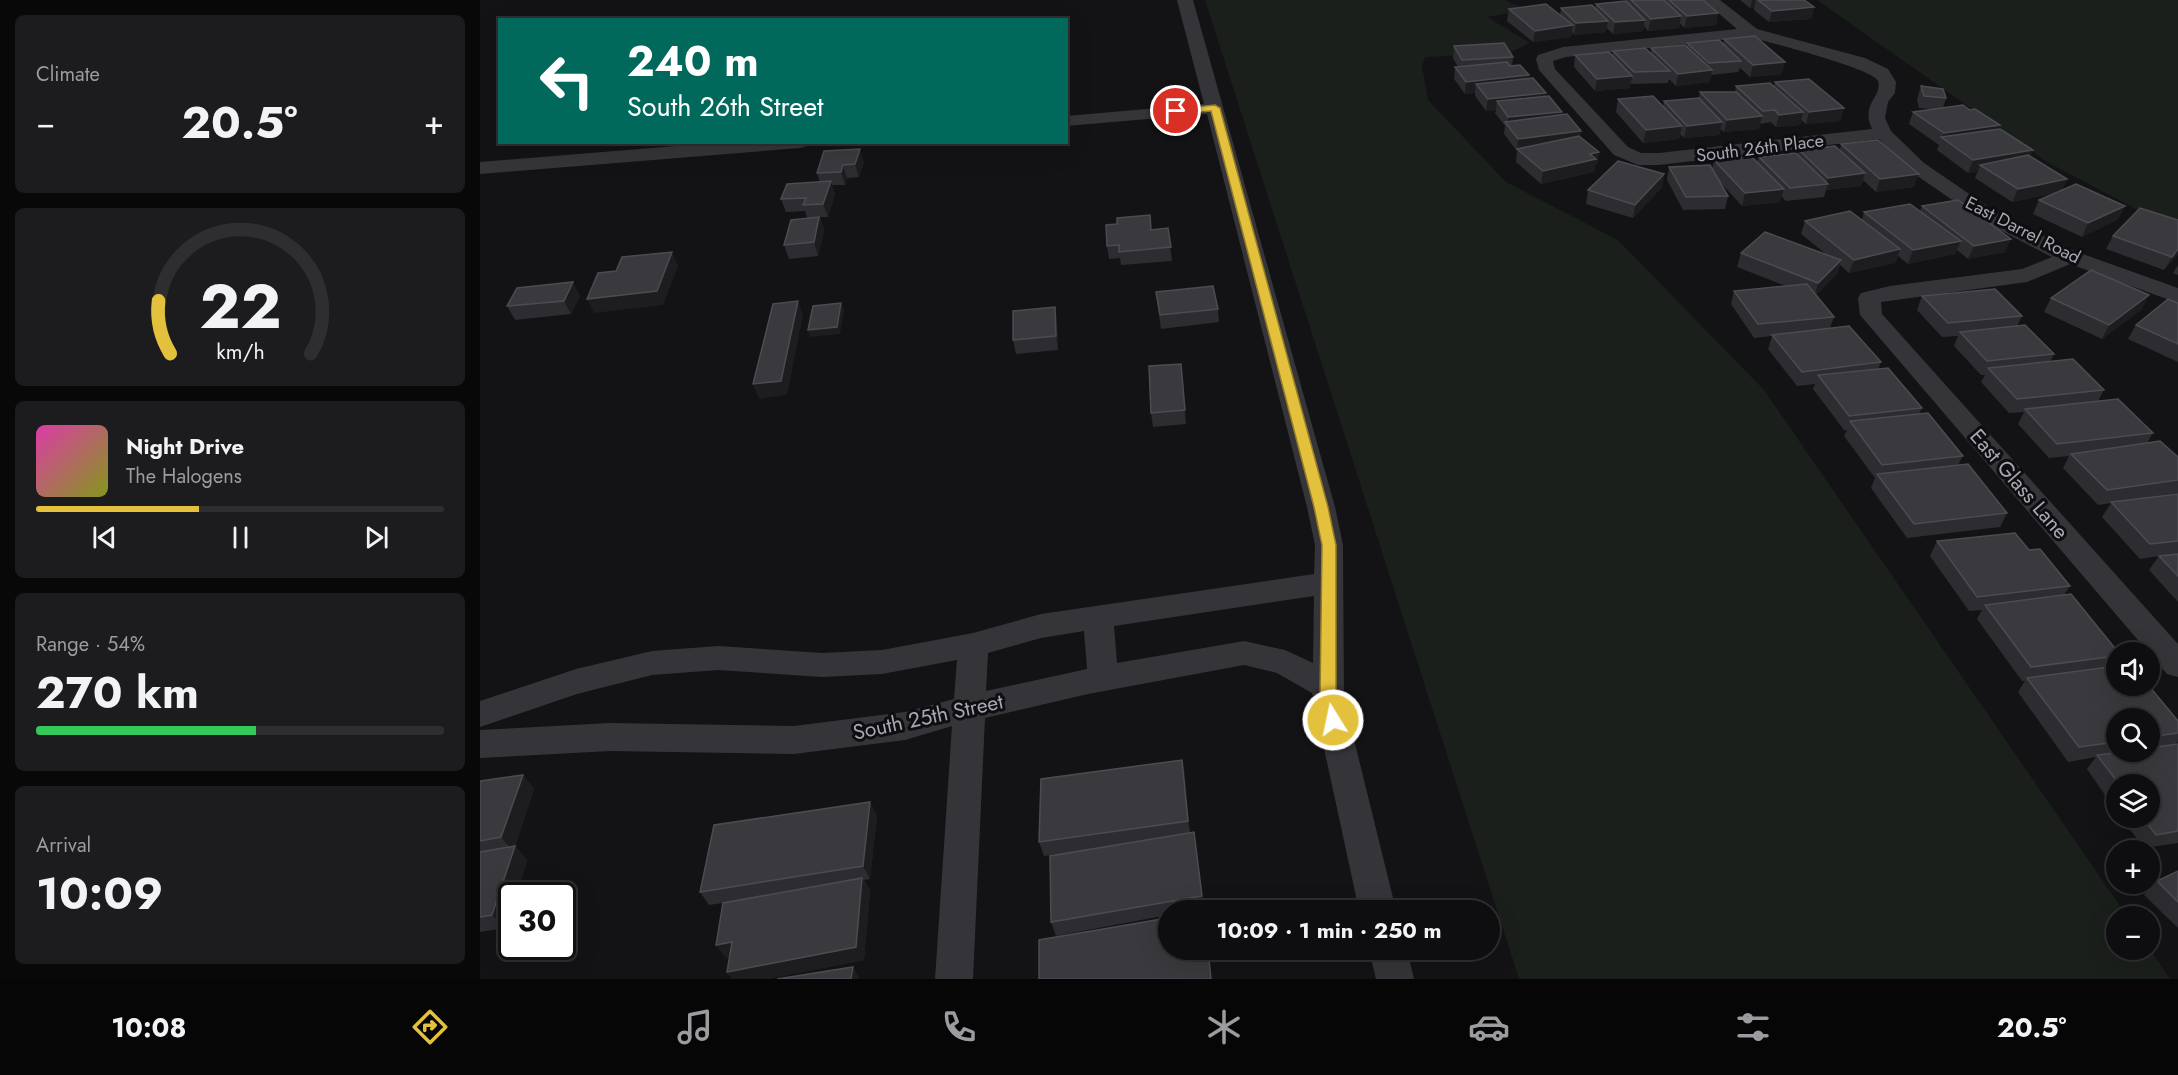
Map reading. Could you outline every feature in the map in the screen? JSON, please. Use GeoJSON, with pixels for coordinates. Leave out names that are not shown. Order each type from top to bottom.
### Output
{"type":"FeatureCollection","features":[{"type":"Feature","properties":{"kind":"street"},"geometry":{"type":"LineString","coordinates":[[1185,0],[1321,507],[1329,545],[1328,699],[1376,900]]}},
{"type":"Feature","properties":{"kind":"street"},"geometry":{"type":"LineString","coordinates":[[1711,0],[1751,32],[1859,62],[1882,73],[1887,82],[1886,93],[1868,90],[1824,54]]}},
{"type":"Feature","properties":{"kind":"street","name":"South 26th Place"},"geometry":{"type":"LineString","coordinates":[[1751,32],[1563,52],[1544,59],[1547,70],[1621,151],[1638,159],[1659,159],[1883,133]]}},
{"type":"Feature","properties":{"kind":"street"},"geometry":{"type":"LineString","coordinates":[[1868,90],[1883,133]]}},
{"type":"Feature","properties":{"kind":"street"},"geometry":{"type":"LineString","coordinates":[[1068,121],[1215,108]]}},
{"type":"Feature","properties":{"kind":"street","name":"East Darrel Road"},"geometry":{"type":"LineString","coordinates":[[1883,133],[1917,167],[1993,219],[2069,256],[2178,296]]}},
{"type":"Feature","properties":{"kind":"street"},"geometry":{"type":"LineString","coordinates":[[480,168],[775,144]]}},
{"type":"Feature","properties":{"kind":"street","name":"East Glass Lane"},"geometry":{"type":"LineString","coordinates":[[2069,256],[2028,275],[1890,293],[1869,298],[1871,315],[2178,665]]}},
{"type":"Feature","properties":{"kind":"street"},"geometry":{"type":"LineString","coordinates":[[480,714],[576,682],[652,663],[718,658],[822,665],[882,662],[973,645],[1041,626],[1329,583]]}},
{"type":"Feature","properties":{"kind":"street"},"geometry":{"type":"LineString","coordinates":[[1098,618],[1103,678]]}},
{"type":"Feature","properties":{"kind":"street"},"geometry":{"type":"LineString","coordinates":[[954,979],[973,645]]}},
{"type":"Feature","properties":{"kind":"street","name":"South 25th Street"},"geometry":{"type":"LineString","coordinates":[[480,744],[610,737],[794,740],[854,734],[905,726],[970,708],[1103,678],[1244,652],[1285,662],[1328,687]]}},
{"type":"Feature","properties":{"kind":"street"},"geometry":{"type":"LineString","coordinates":[[1390,960],[1395,979]]}},
{"type":"Feature","properties":{"kind":"shaded area"},"geometry":{"type":"Polygon","coordinates":[[[1205,0],[1505,0],[1527,10],[1487,17],[1530,43],[1509,53],[1425,57],[1422,66],[1428,100],[1506,182],[1618,240],[1764,390],[2106,886],[2106,894],[2112,894],[2120,906],[2106,906],[2106,960],[2157,960],[2170,979],[1519,979],[1500,920],[1500,900],[1494,900],[1205,0]]]}},
{"type":"Feature","properties":{"kind":"shaded area"},"geometry":{"type":"Polygon","coordinates":[[[1817,0],[2178,0],[2178,223],[2138,210],[2047,162],[1817,0]]]}},
{"type":"Feature","properties":{"kind":"building"},"geometry":{"type":"Polygon","coordinates":[[[1631,0],[1664,0],[1681,16],[1651,19],[1631,0]]]}},
{"type":"Feature","properties":{"kind":"building"},"geometry":{"type":"Polygon","coordinates":[[[1669,0],[1703,0],[1718,13],[1687,16],[1669,0]]]}},
{"type":"Feature","properties":{"kind":"building"},"geometry":{"type":"Polygon","coordinates":[[[1758,0],[1804,0],[1814,7],[1772,11],[1758,0]]]}},
{"type":"Feature","properties":{"kind":"building"},"geometry":{"type":"Polygon","coordinates":[[[1626,1],[1645,20],[1615,22],[1596,4],[1626,1]]]}},
{"type":"Feature","properties":{"kind":"building"},"geometry":{"type":"Polygon","coordinates":[[[1546,4],[1573,25],[1535,31],[1509,9],[1546,4]]]}},
{"type":"Feature","properties":{"kind":"building"},"geometry":{"type":"Polygon","coordinates":[[[1592,5],[1608,21],[1576,23],[1561,8],[1592,5]]]}},
{"type":"Feature","properties":{"kind":"building"},"geometry":{"type":"Polygon","coordinates":[[[1755,36],[1785,62],[1753,65],[1724,39],[1755,36]]]}},
{"type":"Feature","properties":{"kind":"building"},"geometry":{"type":"Polygon","coordinates":[[[1719,40],[1741,61],[1709,63],[1687,43],[1719,40]]]}},
{"type":"Feature","properties":{"kind":"building"},"geometry":{"type":"Polygon","coordinates":[[[1504,43],[1513,57],[1462,60],[1454,46],[1504,43]]]}},
{"type":"Feature","properties":{"kind":"building"},"geometry":{"type":"Polygon","coordinates":[[[1685,45],[1712,70],[1678,74],[1651,48],[1685,45]]]}},
{"type":"Feature","properties":{"kind":"building"},"geometry":{"type":"Polygon","coordinates":[[[1645,48],[1670,71],[1634,72],[1613,51],[1645,48]]]}},
{"type":"Feature","properties":{"kind":"building"},"geometry":{"type":"Polygon","coordinates":[[[1609,52],[1632,76],[1597,79],[1575,55],[1609,52]]]}},
{"type":"Feature","properties":{"kind":"building"},"geometry":{"type":"Polygon","coordinates":[[[1507,62],[1510,66],[1520,65],[1529,75],[1466,82],[1455,67],[1507,62]]]}},
{"type":"Feature","properties":{"kind":"building"},"geometry":{"type":"Polygon","coordinates":[[[1533,78],[1546,93],[1488,99],[1476,84],[1533,78]]]}},
{"type":"Feature","properties":{"kind":"building"},"geometry":{"type":"Polygon","coordinates":[[[1809,79],[1844,108],[1809,112],[1775,82],[1809,79]]]}},
{"type":"Feature","properties":{"kind":"building"},"geometry":{"type":"Polygon","coordinates":[[[1770,83],[1803,112],[1779,115],[1775,110],[1763,111],[1736,86],[1770,83]]]}},
{"type":"Feature","properties":{"kind":"building"},"geometry":{"type":"Polygon","coordinates":[[[1921,86],[1943,89],[1946,98],[1924,96],[1921,86]]]}},
{"type":"Feature","properties":{"kind":"building"},"geometry":{"type":"Polygon","coordinates":[[[1700,92],[1736,92],[1762,116],[1727,120],[1700,92]]]}},
{"type":"Feature","properties":{"kind":"building"},"geometry":{"type":"Polygon","coordinates":[[[1549,96],[1562,112],[1508,117],[1497,101],[1549,96]]]}},
{"type":"Feature","properties":{"kind":"building"},"geometry":{"type":"Polygon","coordinates":[[[1653,96],[1682,126],[1646,130],[1618,99],[1653,96]]]}},
{"type":"Feature","properties":{"kind":"building"},"geometry":{"type":"Polygon","coordinates":[[[1699,98],[1722,122],[1687,126],[1664,101],[1699,98]]]}},
{"type":"Feature","properties":{"kind":"building"},"geometry":{"type":"Polygon","coordinates":[[[1963,105],[1970,110],[1975,109],[2000,125],[1944,133],[1913,112],[1963,105]]]}},
{"type":"Feature","properties":{"kind":"building"},"geometry":{"type":"Polygon","coordinates":[[[1567,114],[1581,131],[1518,139],[1505,122],[1567,114]]]}},
{"type":"Feature","properties":{"kind":"building"},"geometry":{"type":"Polygon","coordinates":[[[2000,129],[2033,150],[1973,160],[1941,137],[2000,129]]]}},
{"type":"Feature","properties":{"kind":"building"},"geometry":{"type":"Polygon","coordinates":[[[1579,136],[1599,152],[1590,154],[1596,159],[1543,171],[1517,149],[1579,136]]]}},
{"type":"Feature","properties":{"kind":"building"},"geometry":{"type":"Polygon","coordinates":[[[1878,140],[1919,174],[1880,179],[1841,144],[1878,140]]]}},
{"type":"Feature","properties":{"kind":"building"},"geometry":{"type":"Polygon","coordinates":[[[1835,146],[1865,173],[1828,178],[1799,150],[1835,146]]]}},
{"type":"Feature","properties":{"kind":"building"},"geometry":{"type":"Polygon","coordinates":[[[860,149],[855,164],[843,165],[841,172],[817,173],[824,151],[860,149]]]}},
{"type":"Feature","properties":{"kind":"building"},"geometry":{"type":"Polygon","coordinates":[[[1796,153],[1828,184],[1790,188],[1759,157],[1796,153]]]}},
{"type":"Feature","properties":{"kind":"building"},"geometry":{"type":"Polygon","coordinates":[[[2028,155],[2067,179],[2018,189],[1980,165],[2028,155]]]}},
{"type":"Feature","properties":{"kind":"building"},"geometry":{"type":"Polygon","coordinates":[[[1751,156],[1784,189],[1745,193],[1714,160],[1751,156]]]}},
{"type":"Feature","properties":{"kind":"building"},"geometry":{"type":"Polygon","coordinates":[[[1618,161],[1664,174],[1635,205],[1588,190],[1618,161]]]}},
{"type":"Feature","properties":{"kind":"building"},"geometry":{"type":"Polygon","coordinates":[[[1710,165],[1728,196],[1686,197],[1669,167],[1710,165]]]}},
{"type":"Feature","properties":{"kind":"building"},"geometry":{"type":"Polygon","coordinates":[[[831,181],[823,204],[803,205],[806,198],[781,199],[787,184],[831,181]]]}},
{"type":"Feature","properties":{"kind":"building"},"geometry":{"type":"Polygon","coordinates":[[[2076,184],[2125,206],[2088,223],[2039,200],[2076,184]]]}},
{"type":"Feature","properties":{"kind":"building"},"geometry":{"type":"Polygon","coordinates":[[[1958,200],[2011,239],[1974,246],[1922,206],[1958,200]]]}},
{"type":"Feature","properties":{"kind":"building"},"geometry":{"type":"Polygon","coordinates":[[[1910,204],[1961,241],[1913,250],[1864,212],[1910,204]]]}},
{"type":"Feature","properties":{"kind":"building"},"geometry":{"type":"Polygon","coordinates":[[[2140,208],[2178,220],[2178,249],[2172,257],[2113,236],[2140,208]]]}},
{"type":"Feature","properties":{"kind":"building"},"geometry":{"type":"Polygon","coordinates":[[[1850,211],[1900,249],[1854,260],[1805,221],[1850,211]]]}},
{"type":"Feature","properties":{"kind":"building"},"geometry":{"type":"Polygon","coordinates":[[[1150,215],[1151,230],[1168,228],[1171,247],[1119,252],[1119,245],[1107,246],[1106,225],[1117,224],[1117,218],[1150,215]]]}},
{"type":"Feature","properties":{"kind":"building"},"geometry":{"type":"Polygon","coordinates":[[[819,217],[814,242],[784,245],[791,220],[819,217]]]}},
{"type":"Feature","properties":{"kind":"building"},"geometry":{"type":"Polygon","coordinates":[[[1765,232],[1841,260],[1818,283],[1741,253],[1765,232]]]}},
{"type":"Feature","properties":{"kind":"building"},"geometry":{"type":"Polygon","coordinates":[[[672,252],[657,291],[587,299],[598,273],[616,271],[622,257],[672,252]]]}},
{"type":"Feature","properties":{"kind":"building"},"geometry":{"type":"Polygon","coordinates":[[[2091,270],[2149,295],[2109,325],[2051,298],[2091,270]]]}},
{"type":"Feature","properties":{"kind":"building"},"geometry":{"type":"Polygon","coordinates":[[[573,282],[564,301],[507,306],[517,288],[573,282]]]}},
{"type":"Feature","properties":{"kind":"building"},"geometry":{"type":"Polygon","coordinates":[[[1807,284],[1834,317],[1758,324],[1734,291],[1807,284]]]}},
{"type":"Feature","properties":{"kind":"building"},"geometry":{"type":"Polygon","coordinates":[[[1213,286],[1218,309],[1160,315],[1156,292],[1213,286]]]}},
{"type":"Feature","properties":{"kind":"building"},"geometry":{"type":"Polygon","coordinates":[[[1995,289],[2022,316],[1948,323],[1922,296],[1995,289]]]}},
{"type":"Feature","properties":{"kind":"building"},"geometry":{"type":"Polygon","coordinates":[[[2168,299],[2178,303],[2178,344],[2136,325],[2168,299]]]}},
{"type":"Feature","properties":{"kind":"building"},"geometry":{"type":"Polygon","coordinates":[[[798,301],[781,381],[753,384],[773,304],[798,301]]]}},
{"type":"Feature","properties":{"kind":"building"},"geometry":{"type":"Polygon","coordinates":[[[841,303],[837,327],[808,330],[813,306],[841,303]]]}},
{"type":"Feature","properties":{"kind":"building"},"geometry":{"type":"Polygon","coordinates":[[[1055,307],[1056,336],[1013,340],[1013,311],[1055,307]]]}},
{"type":"Feature","properties":{"kind":"building"},"geometry":{"type":"Polygon","coordinates":[[[2025,325],[2054,354],[1987,361],[1960,332],[2025,325]]]}},
{"type":"Feature","properties":{"kind":"building"},"geometry":{"type":"Polygon","coordinates":[[[1849,326],[1881,362],[1802,372],[1772,335],[1849,326]]]}},
{"type":"Feature","properties":{"kind":"building"},"geometry":{"type":"Polygon","coordinates":[[[2073,359],[2104,390],[2017,399],[1988,368],[2073,359]]]}},
{"type":"Feature","properties":{"kind":"building"},"geometry":{"type":"Polygon","coordinates":[[[1181,364],[1185,410],[1151,413],[1149,366],[1181,364]]]}},
{"type":"Feature","properties":{"kind":"building"},"geometry":{"type":"Polygon","coordinates":[[[1888,368],[1922,408],[1849,416],[1818,375],[1888,368]]]}},
{"type":"Feature","properties":{"kind":"building"},"geometry":{"type":"Polygon","coordinates":[[[2118,399],[2153,433],[2057,444],[2025,409],[2118,399]]]}},
{"type":"Feature","properties":{"kind":"building"},"geometry":{"type":"Polygon","coordinates":[[[1928,413],[1963,456],[1882,465],[1850,421],[1928,413]]]}},
{"type":"Feature","properties":{"kind":"building"},"geometry":{"type":"Polygon","coordinates":[[[2160,441],[2178,457],[2178,480],[2107,490],[2071,454],[2160,441]]]}},
{"type":"Feature","properties":{"kind":"building"},"geometry":{"type":"Polygon","coordinates":[[[1968,464],[2007,513],[1914,524],[1877,474],[1968,464]]]}},
{"type":"Feature","properties":{"kind":"building"},"geometry":{"type":"Polygon","coordinates":[[[2178,494],[2178,541],[2150,544],[2111,502],[2178,494]]]}},
{"type":"Feature","properties":{"kind":"building"},"geometry":{"type":"Polygon","coordinates":[[[2015,533],[2029,550],[2040,549],[2070,586],[1977,597],[1937,541],[2015,533]]]}},
{"type":"Feature","properties":{"kind":"building"},"geometry":{"type":"Polygon","coordinates":[[[2178,554],[2178,576],[2159,556],[2178,554]]]}},
{"type":"Feature","properties":{"kind":"building"},"geometry":{"type":"Polygon","coordinates":[[[2071,594],[2110,642],[2106,642],[2106,657],[2031,667],[1985,605],[2071,594]]]}},
{"type":"Feature","properties":{"kind":"building"},"geometry":{"type":"Polygon","coordinates":[[[2106,667],[2106,696],[2157,696],[2178,721],[2178,733],[2160,736],[2160,708],[2106,708],[2106,743],[2079,747],[2027,678],[2106,667]]]}},
{"type":"Feature","properties":{"kind":"building"},"geometry":{"type":"Polygon","coordinates":[[[2178,744],[2178,831],[2156,835],[2151,828],[2160,828],[2160,774],[2111,774],[2097,755],[2106,754],[2106,762],[2160,762],[2160,747],[2178,744]]]}},
{"type":"Feature","properties":{"kind":"building"},"geometry":{"type":"Polygon","coordinates":[[[1182,760],[1188,821],[1039,842],[1041,779],[1182,760]]]}},
{"type":"Feature","properties":{"kind":"building"},"geometry":{"type":"Polygon","coordinates":[[[523,775],[501,837],[480,841],[480,781],[523,775]]]}},
{"type":"Feature","properties":{"kind":"building"},"geometry":{"type":"Polygon","coordinates":[[[870,802],[863,866],[700,892],[714,825],[870,802]]]}},
{"type":"Feature","properties":{"kind":"building"},"geometry":{"type":"Polygon","coordinates":[[[1194,832],[1202,896],[1179,900],[1158,900],[1158,904],[1051,922],[1050,856],[1194,832]]]}},
{"type":"Feature","properties":{"kind":"building"},"geometry":{"type":"Polygon","coordinates":[[[515,846],[503,882],[498,882],[498,897],[492,915],[480,917],[480,852],[515,846]]]}},
{"type":"Feature","properties":{"kind":"building"},"geometry":{"type":"Polygon","coordinates":[[[2178,871],[2178,902],[2160,884],[2160,880],[2178,871]]]}},
{"type":"Feature","properties":{"kind":"building"},"geometry":{"type":"Polygon","coordinates":[[[862,878],[856,947],[727,972],[732,942],[716,945],[723,903],[862,878]]]}},
{"type":"Feature","properties":{"kind":"building"},"geometry":{"type":"Polygon","coordinates":[[[1158,920],[1158,960],[1209,960],[1211,979],[1039,979],[1039,940],[1158,920]]]}},
{"type":"Feature","properties":{"kind":"building"},"geometry":{"type":"Polygon","coordinates":[[[853,967],[851,979],[777,979],[853,967]]]}},
{"type":"Feature","properties":{"kind":"route"},"geometry":{"type":"LineString","coordinates":[[1176,111],[1215,108],[1321,507],[1329,545],[1328,699],[1333,720]]}}]}
